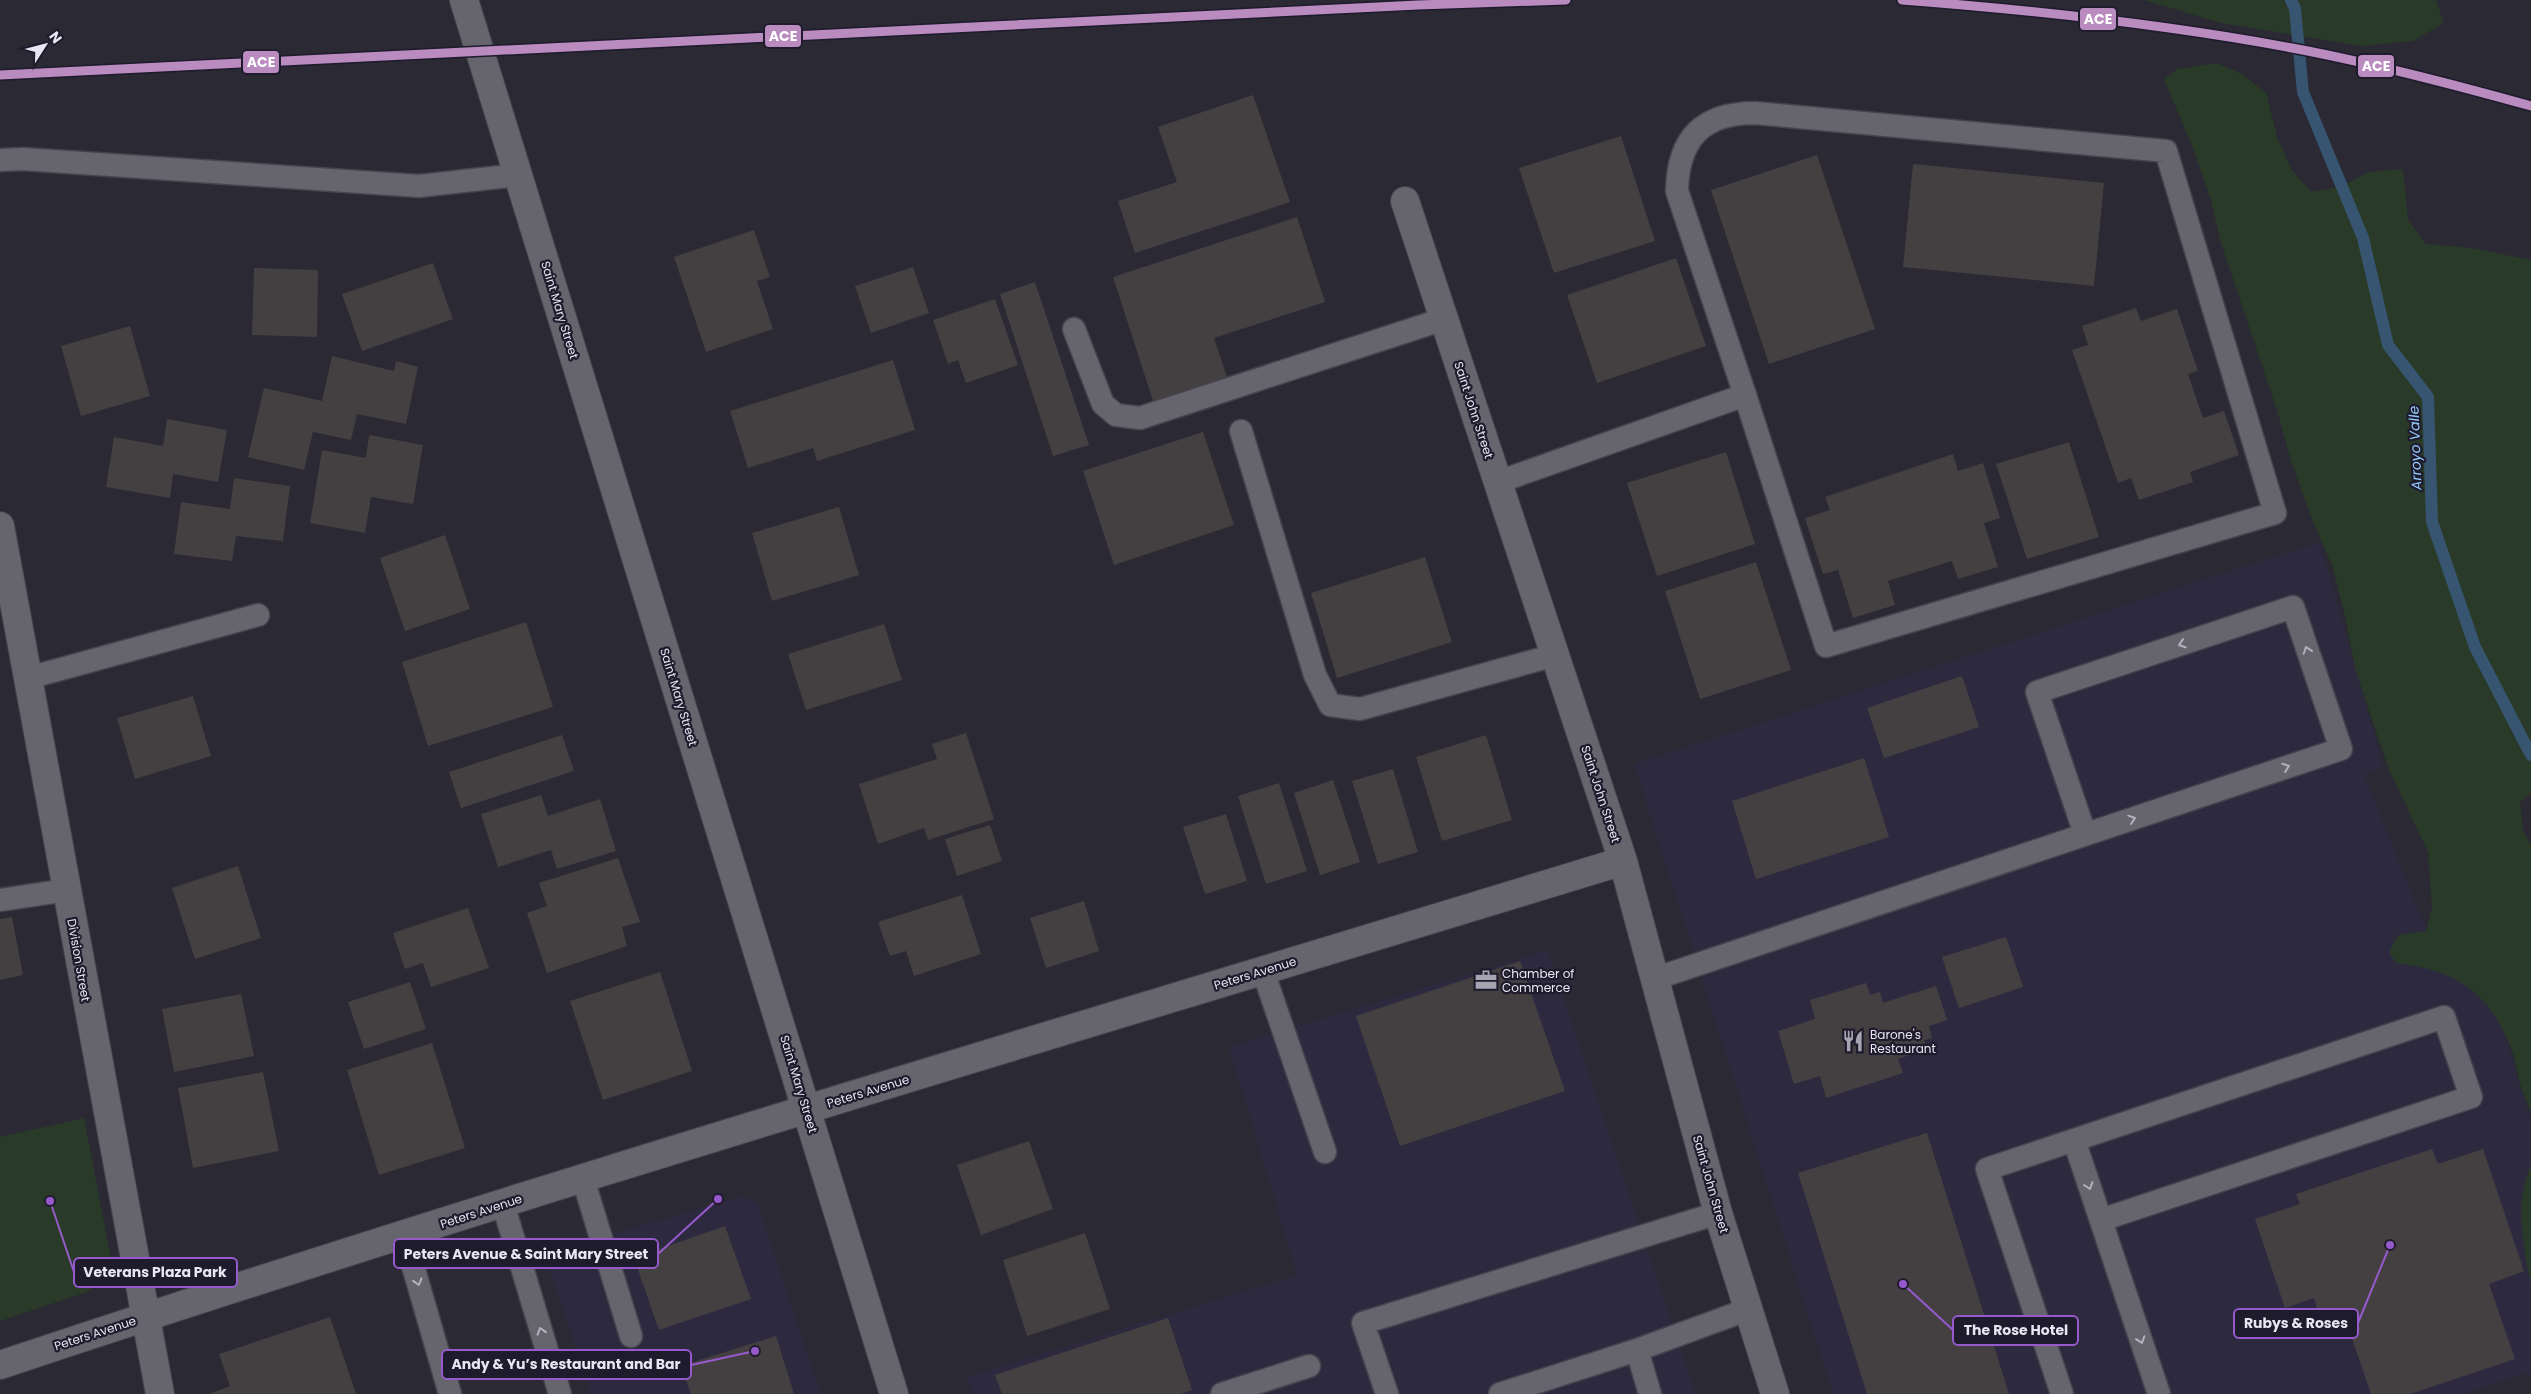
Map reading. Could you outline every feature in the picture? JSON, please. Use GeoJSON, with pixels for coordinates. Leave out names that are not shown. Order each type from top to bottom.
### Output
{"type":"FeatureCollection","features":[{"type":"Feature","properties":{"kind":"street","name":"Saint Mary Street"},"geometry":{"type":"LineString","coordinates":[[464,0],[894,1394]]}},
{"type":"Feature","properties":{"kind":"street","name":"Saint John Street"},"geometry":{"type":"LineString","coordinates":[[1405,201],[1623,860],[1718,1213],[1775,1394]]}},
{"type":"Feature","properties":{"kind":"street","name":"Division Street"},"geometry":{"type":"LineString","coordinates":[[0,531],[144,1317],[160,1394]]}},
{"type":"Feature","properties":{"kind":"street","name":"Peters Avenue"},"geometry":{"type":"LineString","coordinates":[[0,1365],[144,1317],[806,1109],[1264,971],[1623,860]]}},
{"type":"Feature","properties":{"kind":"lane"},"geometry":{"type":"LineString","coordinates":[[1734,113],[1755,113],[2166,150],[2275,513],[1826,646],[1745,395],[1677,191],[1677,170],[1684,150],[1696,132],[1713,120],[1734,113]]}},
{"type":"Feature","properties":{"kind":"lane"},"geometry":{"type":"LineString","coordinates":[[0,160],[23,159],[420,186],[518,175]]}},
{"type":"Feature","properties":{"kind":"lane"},"geometry":{"type":"LineString","coordinates":[[1074,329],[1103,404],[1116,415],[1140,418],[1444,319]]}},
{"type":"Feature","properties":{"kind":"lane"},"geometry":{"type":"LineString","coordinates":[[1498,482],[1745,395]]}},
{"type":"Feature","properties":{"kind":"lane"},"geometry":{"type":"LineString","coordinates":[[1241,431],[1315,675],[1330,705],[1360,709],[1555,655]]}},
{"type":"Feature","properties":{"kind":"lane"},"geometry":{"type":"LineString","coordinates":[[1654,979],[2341,749],[2293,607],[2037,692],[2085,834]]}},
{"type":"Feature","properties":{"kind":"lane"},"geometry":{"type":"LineString","coordinates":[[28,678],[258,615]]}},
{"type":"Feature","properties":{"kind":"lane"},"geometry":{"type":"LineString","coordinates":[[0,900],[67,890]]}},
{"type":"Feature","properties":{"kind":"lane"},"geometry":{"type":"LineString","coordinates":[[1264,971],[1325,1152]]}},
{"type":"Feature","properties":{"kind":"lane"},"geometry":{"type":"LineString","coordinates":[[2062,1394],[1987,1169],[2444,1017],[2470,1097],[2101,1220]]}},
{"type":"Feature","properties":{"kind":"lane"},"geometry":{"type":"LineString","coordinates":[[2074,1140],[2159,1394]]}},
{"type":"Feature","properties":{"kind":"lane"},"geometry":{"type":"LineString","coordinates":[[584,1179],[631,1336]]}},
{"type":"Feature","properties":{"kind":"lane"},"geometry":{"type":"LineString","coordinates":[[503,1204],[560,1394]]}},
{"type":"Feature","properties":{"kind":"lane"},"geometry":{"type":"LineString","coordinates":[[1387,1394],[1363,1324],[1718,1213]]}},
{"type":"Feature","properties":{"kind":"lane"},"geometry":{"type":"LineString","coordinates":[[404,1235],[450,1394]]}},
{"type":"Feature","properties":{"kind":"lane"},"geometry":{"type":"LineString","coordinates":[[1500,1394],[1637,1350],[1748,1309]]}},
{"type":"Feature","properties":{"kind":"lane"},"geometry":{"type":"LineString","coordinates":[[1637,1350],[1650,1394]]}},
{"type":"Feature","properties":{"kind":"lane"},"geometry":{"type":"LineString","coordinates":[[1222,1394],[1309,1366]]}},
{"type":"Feature","properties":{"kind":"shaded area"},"geometry":{"type":"Polygon","coordinates":[[[2320,542],[2383,767],[2364,774],[2442,969],[2482,958],[2531,1122],[2531,1372],[2464,1394],[1833,1394],[1634,764],[2320,542]]]}},
{"type":"Feature","properties":{"kind":"shaded area"},"geometry":{"type":"Polygon","coordinates":[[[1548,950],[1696,1394],[973,1394],[967,1377],[1297,1275],[1229,1047],[1548,950]]]}},
{"type":"Feature","properties":{"kind":"shaded area"},"geometry":{"type":"Polygon","coordinates":[[[743,1196],[758,1203],[820,1394],[591,1394],[544,1253],[743,1196]]]}},
{"type":"Feature","properties":{"kind":"green space"},"geometry":{"type":"Polygon","coordinates":[[[2144,0],[2436,0],[2444,23],[2413,41],[2362,46],[2221,23],[2144,0]]]}},
{"type":"Feature","properties":{"kind":"green space"},"geometry":{"type":"Polygon","coordinates":[[[2217,63],[2242,74],[2266,93],[2277,137],[2291,169],[2311,192],[2340,187],[2369,172],[2403,169],[2408,220],[2426,244],[2472,248],[2531,260],[2531,793],[2520,802],[2523,830],[2531,845],[2531,1113],[2520,1084],[2512,1050],[2503,1030],[2481,999],[2454,978],[2418,967],[2396,963],[2389,952],[2398,935],[2426,931],[2432,907],[2428,852],[2390,772],[2373,723],[2355,668],[2344,611],[2332,565],[2315,527],[2292,464],[2276,407],[2221,243],[2211,201],[2194,151],[2164,79],[2177,69],[2217,63]]]}},
{"type":"Feature","properties":{"kind":"green space"},"geometry":{"type":"Polygon","coordinates":[[[84,1118],[112,1264],[103,1279],[87,1292],[0,1321],[0,1137],[84,1118]]]}},
{"type":"Feature","properties":{"kind":"green space"},"geometry":{"type":"Polygon","coordinates":[[[2531,1165],[2531,1284],[2523,1240],[2521,1209],[2526,1179],[2531,1165]]]}},
{"type":"Feature","properties":{"kind":"building"},"geometry":{"type":"Polygon","coordinates":[[[1253,95],[1290,202],[1135,253],[1118,201],[1177,182],[1158,127],[1253,95]]]}},
{"type":"Feature","properties":{"kind":"building"},"geometry":{"type":"Polygon","coordinates":[[[1621,136],[1655,241],[1554,273],[1519,168],[1621,136]]]}},
{"type":"Feature","properties":{"kind":"building"},"geometry":{"type":"Polygon","coordinates":[[[1817,155],[1875,329],[1769,364],[1711,190],[1817,155]]]}},
{"type":"Feature","properties":{"kind":"building"},"geometry":{"type":"Polygon","coordinates":[[[1913,164],[2104,183],[2094,286],[1903,267],[1913,164]]]}},
{"type":"Feature","properties":{"kind":"building"},"geometry":{"type":"Polygon","coordinates":[[[1297,217],[1325,302],[1214,338],[1228,380],[1154,404],[1113,277],[1297,217]]]}},
{"type":"Feature","properties":{"kind":"building"},"geometry":{"type":"Polygon","coordinates":[[[754,230],[770,277],[757,281],[773,329],[706,352],[674,257],[754,230]]]}},
{"type":"Feature","properties":{"kind":"building"},"geometry":{"type":"Polygon","coordinates":[[[1676,258],[1706,346],[1597,383],[1567,295],[1676,258]]]}},
{"type":"Feature","properties":{"kind":"building"},"geometry":{"type":"Polygon","coordinates":[[[433,263],[453,319],[362,351],[342,294],[433,263]]]}},
{"type":"Feature","properties":{"kind":"building"},"geometry":{"type":"Polygon","coordinates":[[[913,267],[929,313],[871,333],[855,286],[913,267]]]}},
{"type":"Feature","properties":{"kind":"building"},"geometry":{"type":"Polygon","coordinates":[[[254,268],[318,270],[317,337],[252,335],[254,268]]]}},
{"type":"Feature","properties":{"kind":"building"},"geometry":{"type":"Polygon","coordinates":[[[1035,282],[1089,445],[1053,456],[1000,294],[1035,282]]]}},
{"type":"Feature","properties":{"kind":"building"},"geometry":{"type":"Polygon","coordinates":[[[995,299],[1018,365],[966,383],[958,360],[948,364],[933,320],[995,299]]]}},
{"type":"Feature","properties":{"kind":"building"},"geometry":{"type":"Polygon","coordinates":[[[2136,308],[2141,321],[2177,309],[2198,371],[2188,374],[2203,418],[2224,411],[2239,455],[2190,472],[2193,482],[2139,500],[2131,478],[2118,483],[2072,350],[2088,345],[2082,326],[2136,308]]]}},
{"type":"Feature","properties":{"kind":"building"},"geometry":{"type":"Polygon","coordinates":[[[130,326],[150,396],[81,416],[61,346],[130,326]]]}},
{"type":"Feature","properties":{"kind":"building"},"geometry":{"type":"Polygon","coordinates":[[[332,356],[394,371],[396,361],[418,367],[406,424],[357,414],[351,440],[313,432],[304,470],[248,457],[264,388],[322,401],[332,356]]]}},
{"type":"Feature","properties":{"kind":"building"},"geometry":{"type":"Polygon","coordinates":[[[893,360],[915,430],[817,461],[813,448],[748,468],[730,411],[893,360]]]}},
{"type":"Feature","properties":{"kind":"building"},"geometry":{"type":"Polygon","coordinates":[[[167,419],[227,430],[218,482],[173,474],[170,498],[106,487],[114,437],[163,446],[167,419]]]}},
{"type":"Feature","properties":{"kind":"building"},"geometry":{"type":"Polygon","coordinates":[[[1203,432],[1234,525],[1114,565],[1083,471],[1203,432]]]}},
{"type":"Feature","properties":{"kind":"building"},"geometry":{"type":"Polygon","coordinates":[[[369,435],[423,445],[413,504],[371,497],[365,533],[310,523],[322,450],[366,458],[369,435]]]}},
{"type":"Feature","properties":{"kind":"building"},"geometry":{"type":"Polygon","coordinates":[[[2069,442],[2099,537],[2027,559],[1996,464],[2069,442]]]}},
{"type":"Feature","properties":{"kind":"building"},"geometry":{"type":"Polygon","coordinates":[[[1726,452],[1755,544],[1657,576],[1627,483],[1726,452]]]}},
{"type":"Feature","properties":{"kind":"building"},"geometry":{"type":"Polygon","coordinates":[[[1953,454],[1958,471],[1983,463],[2000,518],[1984,523],[1998,567],[1958,579],[1952,561],[1888,581],[1895,605],[1853,618],[1838,570],[1823,574],[1805,518],[1830,510],[1825,497],[1953,454]]]}},
{"type":"Feature","properties":{"kind":"building"},"geometry":{"type":"Polygon","coordinates":[[[234,478],[290,486],[283,541],[236,536],[232,561],[174,554],[181,502],[230,509],[234,478]]]}},
{"type":"Feature","properties":{"kind":"building"},"geometry":{"type":"Polygon","coordinates":[[[839,507],[859,575],[772,601],[752,533],[839,507]]]}},
{"type":"Feature","properties":{"kind":"building"},"geometry":{"type":"Polygon","coordinates":[[[445,535],[470,609],[405,631],[380,558],[445,535]]]}},
{"type":"Feature","properties":{"kind":"building"},"geometry":{"type":"Polygon","coordinates":[[[1425,557],[1452,642],[1337,678],[1311,593],[1425,557]]]}},
{"type":"Feature","properties":{"kind":"building"},"geometry":{"type":"Polygon","coordinates":[[[1756,562],[1791,670],[1700,699],[1665,591],[1756,562]]]}},
{"type":"Feature","properties":{"kind":"building"},"geometry":{"type":"Polygon","coordinates":[[[526,622],[553,707],[428,746],[402,662],[526,622]]]}},
{"type":"Feature","properties":{"kind":"building"},"geometry":{"type":"Polygon","coordinates":[[[884,624],[902,680],[806,710],[788,654],[884,624]]]}},
{"type":"Feature","properties":{"kind":"building"},"geometry":{"type":"Polygon","coordinates":[[[1962,676],[1979,727],[1884,758],[1867,708],[1962,676]]]}},
{"type":"Feature","properties":{"kind":"building"},"geometry":{"type":"Polygon","coordinates":[[[193,696],[211,756],[135,779],[117,718],[193,696]]]}},
{"type":"Feature","properties":{"kind":"building"},"geometry":{"type":"Polygon","coordinates":[[[966,733],[994,819],[928,840],[924,828],[878,844],[859,784],[937,759],[932,744],[966,733]]]}},
{"type":"Feature","properties":{"kind":"building"},"geometry":{"type":"Polygon","coordinates":[[[562,735],[574,771],[461,808],[449,772],[562,735]]]}},
{"type":"Feature","properties":{"kind":"building"},"geometry":{"type":"Polygon","coordinates":[[[1486,735],[1512,820],[1442,841],[1416,757],[1486,735]]]}},
{"type":"Feature","properties":{"kind":"building"},"geometry":{"type":"Polygon","coordinates":[[[1864,758],[1889,837],[1756,879],[1732,801],[1864,758]]]}},
{"type":"Feature","properties":{"kind":"building"},"geometry":{"type":"Polygon","coordinates":[[[1393,769],[1418,852],[1378,864],[1352,781],[1393,769]]]}},
{"type":"Feature","properties":{"kind":"building"},"geometry":{"type":"Polygon","coordinates":[[[1333,780],[1360,862],[1320,875],[1294,793],[1333,780]]]}},
{"type":"Feature","properties":{"kind":"building"},"geometry":{"type":"Polygon","coordinates":[[[1279,783],[1307,871],[1266,884],[1238,796],[1279,783]]]}},
{"type":"Feature","properties":{"kind":"building"},"geometry":{"type":"Polygon","coordinates":[[[541,795],[548,816],[600,799],[616,851],[557,869],[551,850],[498,867],[481,814],[541,795]]]}},
{"type":"Feature","properties":{"kind":"building"},"geometry":{"type":"Polygon","coordinates":[[[1226,814],[1247,881],[1205,894],[1183,827],[1226,814]]]}},
{"type":"Feature","properties":{"kind":"building"},"geometry":{"type":"Polygon","coordinates":[[[990,825],[1002,861],[957,876],[945,839],[990,825]]]}},
{"type":"Feature","properties":{"kind":"building"},"geometry":{"type":"Polygon","coordinates":[[[618,858],[640,922],[622,927],[627,946],[547,973],[527,913],[547,906],[539,883],[618,858]]]}},
{"type":"Feature","properties":{"kind":"building"},"geometry":{"type":"Polygon","coordinates":[[[238,866],[261,938],[195,959],[172,888],[238,866]]]}},
{"type":"Feature","properties":{"kind":"building"},"geometry":{"type":"Polygon","coordinates":[[[962,895],[981,954],[914,976],[906,951],[890,956],[878,922],[962,895]]]}},
{"type":"Feature","properties":{"kind":"building"},"geometry":{"type":"Polygon","coordinates":[[[1084,901],[1099,951],[1046,968],[1030,918],[1084,901]]]}},
{"type":"Feature","properties":{"kind":"building"},"geometry":{"type":"Polygon","coordinates":[[[468,908],[489,968],[431,987],[423,963],[405,969],[393,933],[468,908]]]}},
{"type":"Feature","properties":{"kind":"building"},"geometry":{"type":"Polygon","coordinates":[[[12,917],[23,975],[0,980],[0,919],[12,917]]]}},
{"type":"Feature","properties":{"kind":"building"},"geometry":{"type":"Polygon","coordinates":[[[2006,937],[2023,987],[1959,1008],[1942,957],[2006,937]]]}},
{"type":"Feature","properties":{"kind":"building"},"geometry":{"type":"Polygon","coordinates":[[[1520,961],[1565,1091],[1400,1146],[1356,1016],[1520,961]]]}},
{"type":"Feature","properties":{"kind":"building"},"geometry":{"type":"Polygon","coordinates":[[[660,972],[692,1071],[603,1100],[570,1001],[660,972]]]}},
{"type":"Feature","properties":{"kind":"building"},"geometry":{"type":"Polygon","coordinates":[[[410,982],[426,1029],[364,1049],[348,1002],[410,982]]]}},
{"type":"Feature","properties":{"kind":"building","name":"Barone's Restaurant"},"geometry":{"type":"Polygon","coordinates":[[[1866,983],[1870,995],[1880,992],[1883,1003],[1936,986],[1947,1020],[1929,1026],[1932,1038],[1924,1040],[1927,1049],[1898,1059],[1903,1073],[1826,1098],[1820,1076],[1794,1084],[1778,1031],[1815,1019],[1810,1000],[1866,983]]]}},
{"type":"Feature","properties":{"kind":"building"},"geometry":{"type":"Polygon","coordinates":[[[241,994],[254,1056],[174,1072],[162,1009],[241,994]]]}},
{"type":"Feature","properties":{"kind":"building"},"geometry":{"type":"Polygon","coordinates":[[[432,1043],[465,1148],[379,1175],[347,1070],[432,1043]]]}},
{"type":"Feature","properties":{"kind":"building"},"geometry":{"type":"Polygon","coordinates":[[[263,1072],[279,1151],[193,1168],[178,1088],[263,1072]]]}},
{"type":"Feature","properties":{"kind":"building"},"geometry":{"type":"Polygon","coordinates":[[[1927,1133],[2009,1394],[1867,1394],[1798,1173],[1927,1133]]]}},
{"type":"Feature","properties":{"kind":"building"},"geometry":{"type":"Polygon","coordinates":[[[1029,1141],[1053,1209],[981,1235],[957,1165],[1029,1141]]]}},
{"type":"Feature","properties":{"kind":"building"},"geometry":{"type":"Polygon","coordinates":[[[2432,1149],[2438,1164],[2483,1149],[2524,1271],[2489,1284],[2515,1359],[2410,1394],[2371,1394],[2342,1309],[2320,1317],[2314,1298],[2285,1308],[2255,1219],[2300,1204],[2296,1194],[2432,1149]]]}},
{"type":"Feature","properties":{"kind":"building"},"geometry":{"type":"Polygon","coordinates":[[[725,1226],[751,1299],[659,1330],[634,1258],[725,1226]]]}},
{"type":"Feature","properties":{"kind":"building"},"geometry":{"type":"Polygon","coordinates":[[[1085,1233],[1110,1309],[1027,1336],[1003,1260],[1085,1233]]]}},
{"type":"Feature","properties":{"kind":"building"},"geometry":{"type":"Polygon","coordinates":[[[330,1317],[356,1394],[209,1394],[230,1386],[219,1354],[330,1317]]]}},
{"type":"Feature","properties":{"kind":"building"},"geometry":{"type":"Polygon","coordinates":[[[1168,1318],[1192,1390],[1181,1394],[1002,1394],[995,1375],[1168,1318]]]}},
{"type":"Feature","properties":{"kind":"building"},"geometry":{"type":"Polygon","coordinates":[[[776,1336],[794,1394],[691,1394],[681,1366],[776,1336]]]}},
{"type":"Feature","properties":{"kind":"waterway","name":"Arroyo Valle"},"geometry":{"type":"LineString","coordinates":[[2291,0],[2295,9],[2303,92],[2363,238],[2388,345],[2428,397],[2432,522],[2475,647],[2531,755]]}},
{"type":"Feature","properties":{"kind":"transit line","name":"ACE"},"geometry":{"type":"LineString","coordinates":[[0,75],[1418,5],[1566,0]]}},
{"type":"Feature","properties":{"kind":"transit line","name":"ACE"},"geometry":{"type":"LineString","coordinates":[[1902,0],[2098,19],[2244,39],[2382,67],[2531,106]]}},
{"type":"Feature","properties":{"kind":"place","name":"Chamber of Commerce"},"geometry":{"type":"Point","coordinates":[1486,980]}},
{"type":"Feature","properties":{"kind":"place","name":"Barone's Restaurant"},"geometry":{"type":"Point","coordinates":[1853,1041]}},
{"type":"Feature","properties":{"kind":"place","name":"Peters Avenue & Saint Mary Street"},"geometry":{"type":"Point","coordinates":[718,1199]}},
{"type":"Feature","properties":{"kind":"place","name":"Veterans Plaza Park"},"geometry":{"type":"Point","coordinates":[50,1201]}},
{"type":"Feature","properties":{"kind":"place","name":"Rubys & Roses"},"geometry":{"type":"Point","coordinates":[2390,1245]}},
{"type":"Feature","properties":{"kind":"place","name":"The Rose Hotel"},"geometry":{"type":"Point","coordinates":[1903,1284]}},
{"type":"Feature","properties":{"kind":"place","name":"Andy & Yu’s Restaurant and Bar"},"geometry":{"type":"Point","coordinates":[755,1351]}}]}
